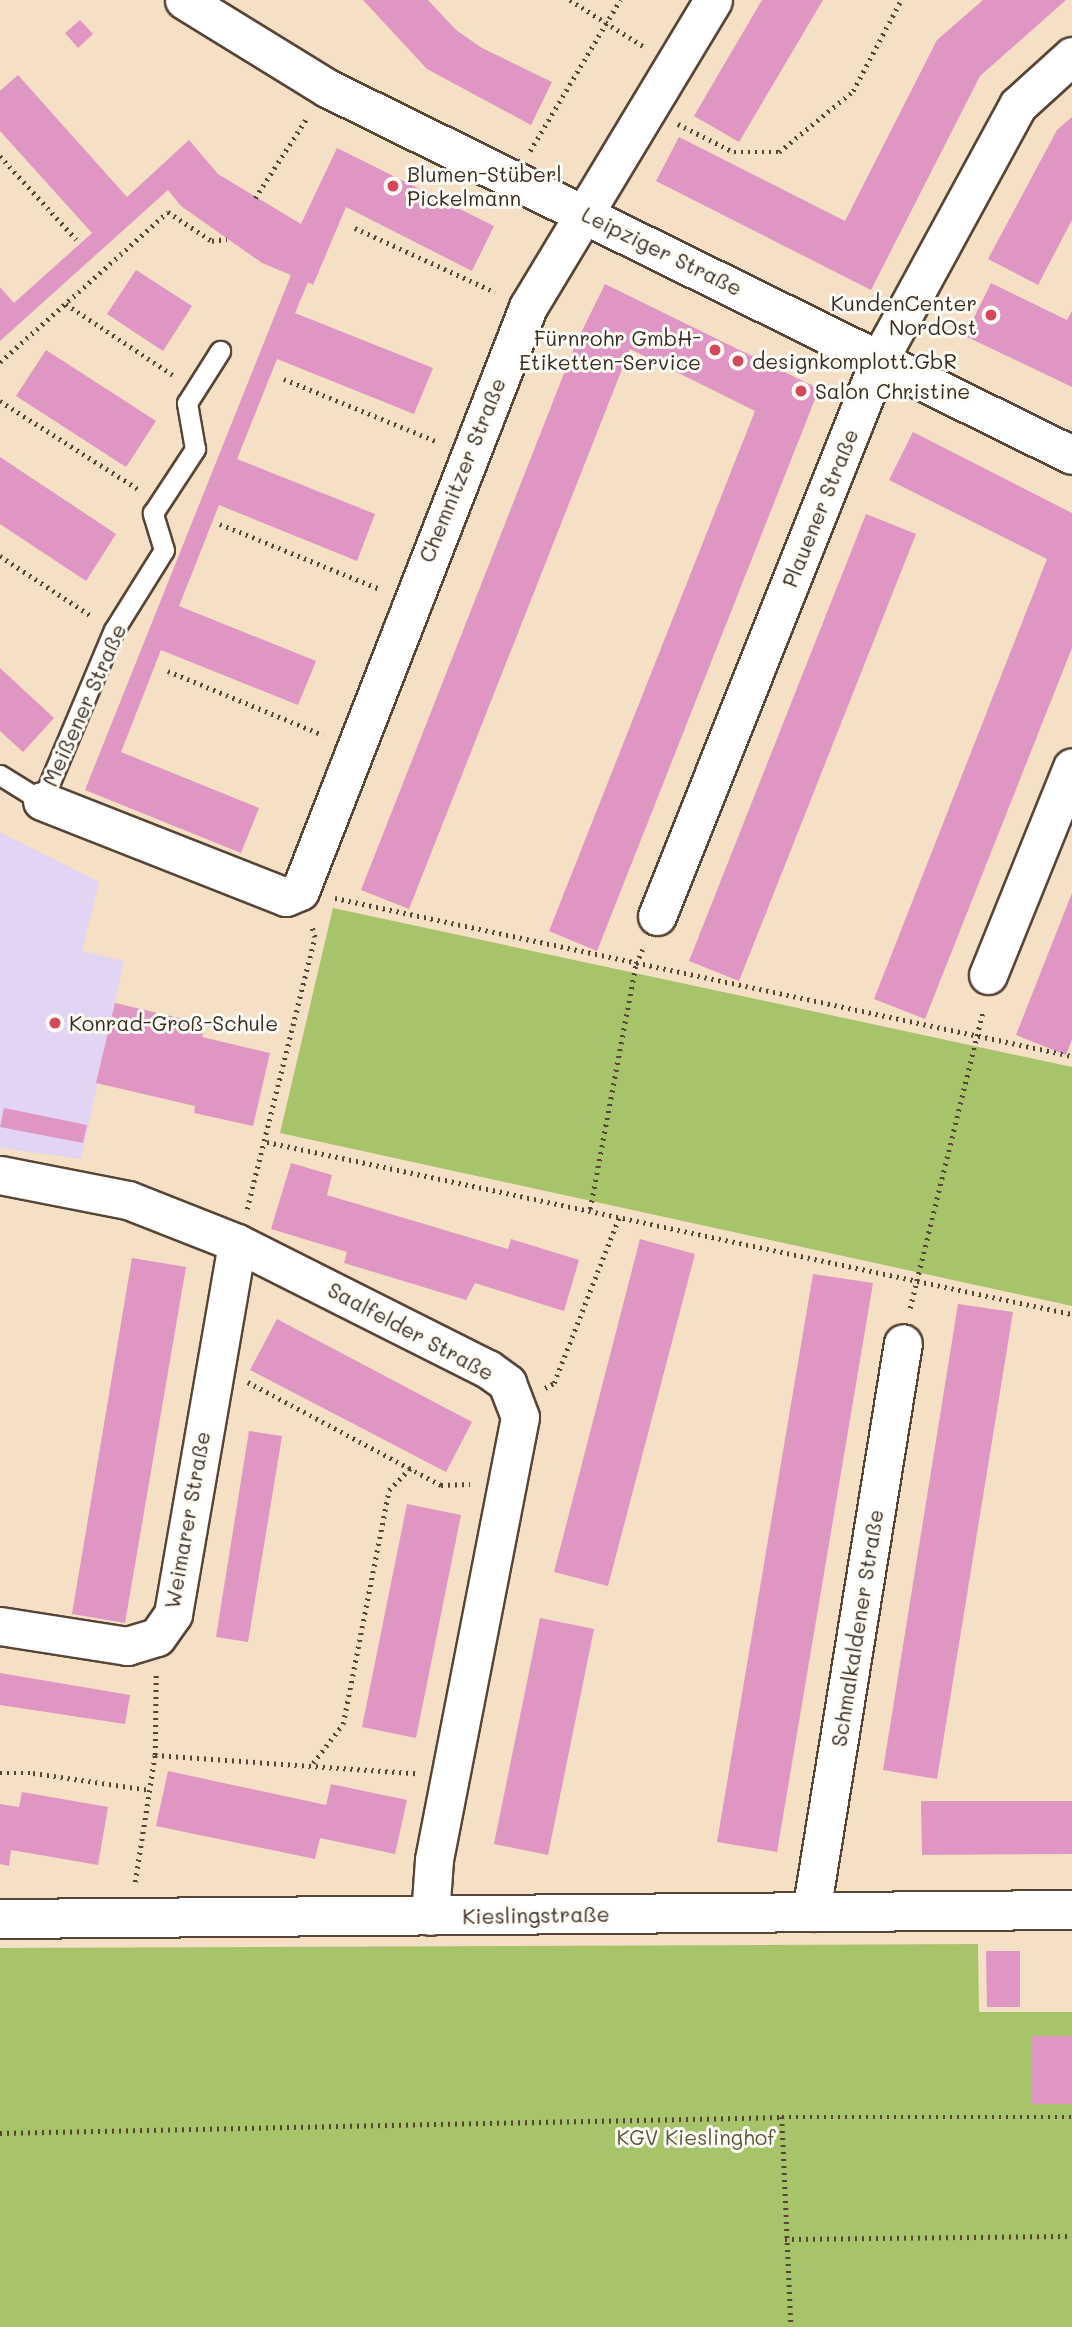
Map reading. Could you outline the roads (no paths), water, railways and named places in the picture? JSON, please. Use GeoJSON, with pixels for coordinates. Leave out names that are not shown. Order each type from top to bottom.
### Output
{"type":"FeatureCollection","features":[{"type":"Feature","properties":{"kind":"street","name":"Leipziger Straße"},"geometry":{"type":"LineString","coordinates":[[184,0],[327,88],[880,358],[1072,455]]}},
{"type":"Feature","properties":{"kind":"street","name":"Chemnitzer Straße"},"geometry":{"type":"LineString","coordinates":[[300,891],[410,601],[528,307],[713,0]]}},
{"type":"Feature","properties":{"kind":"street","name":"Plauener Straße"},"geometry":{"type":"LineString","coordinates":[[657,916],[880,358],[1018,105],[1072,56]]}},
{"type":"Feature","properties":{"kind":"street"},"geometry":{"type":"LineString","coordinates":[[988,975],[1072,768]]}},
{"type":"Feature","properties":{"kind":"street","name":"Meißener Straße"},"geometry":{"type":"LineString","coordinates":[[42,801],[286,897],[300,891]]}},
{"type":"Feature","properties":{"kind":"street","name":"Saalfelder Straße"},"geometry":{"type":"LineString","coordinates":[[0,1175],[128,1200],[237,1243],[477,1363],[507,1383],[520,1417],[435,1860],[430,1916]]}},
{"type":"Feature","properties":{"kind":"street","name":"Weimarer Straße"},"geometry":{"type":"LineString","coordinates":[[0,1626],[127,1646],[157,1637],[173,1614],[237,1243]]}},
{"type":"Feature","properties":{"kind":"street","name":"Schmalkaldener Straße"},"geometry":{"type":"LineString","coordinates":[[811,1912],[903,1343]]}},
{"type":"Feature","properties":{"kind":"street","name":"Kieslingstraße"},"geometry":{"type":"LineString","coordinates":[[0,1919],[1072,1910]]}},
{"type":"Feature","properties":{"kind":"lane","name":"Meißener Straße"},"geometry":{"type":"LineString","coordinates":[[0,775],[42,801],[114,630],[164,550],[153,513],[195,449],[187,403],[220,351]]}},
{"type":"Feature","properties":{"kind":"place","name":"Blumen-Stüberl Pickelmann"},"geometry":{"type":"Point","coordinates":[393,186]}},
{"type":"Feature","properties":{"kind":"place","name":"KundenCenter NordOst"},"geometry":{"type":"Point","coordinates":[991,315]}},
{"type":"Feature","properties":{"kind":"place","name":"Fürnrohr GmbH- Etiketten-Service"},"geometry":{"type":"Point","coordinates":[715,350]}},
{"type":"Feature","properties":{"kind":"place","name":"designkomplott.GbR"},"geometry":{"type":"Point","coordinates":[738,361]}},
{"type":"Feature","properties":{"kind":"place","name":"Salon Christine"},"geometry":{"type":"Point","coordinates":[801,391]}},
{"type":"Feature","properties":{"kind":"place","name":"Konrad-Groß-Schule"},"geometry":{"type":"Point","coordinates":[55,1023]}},
{"type":"Feature","properties":{"kind":"park label","name":"KGV Kieslinghof"},"geometry":{"type":"Point","coordinates":[696,2137]}}]}
